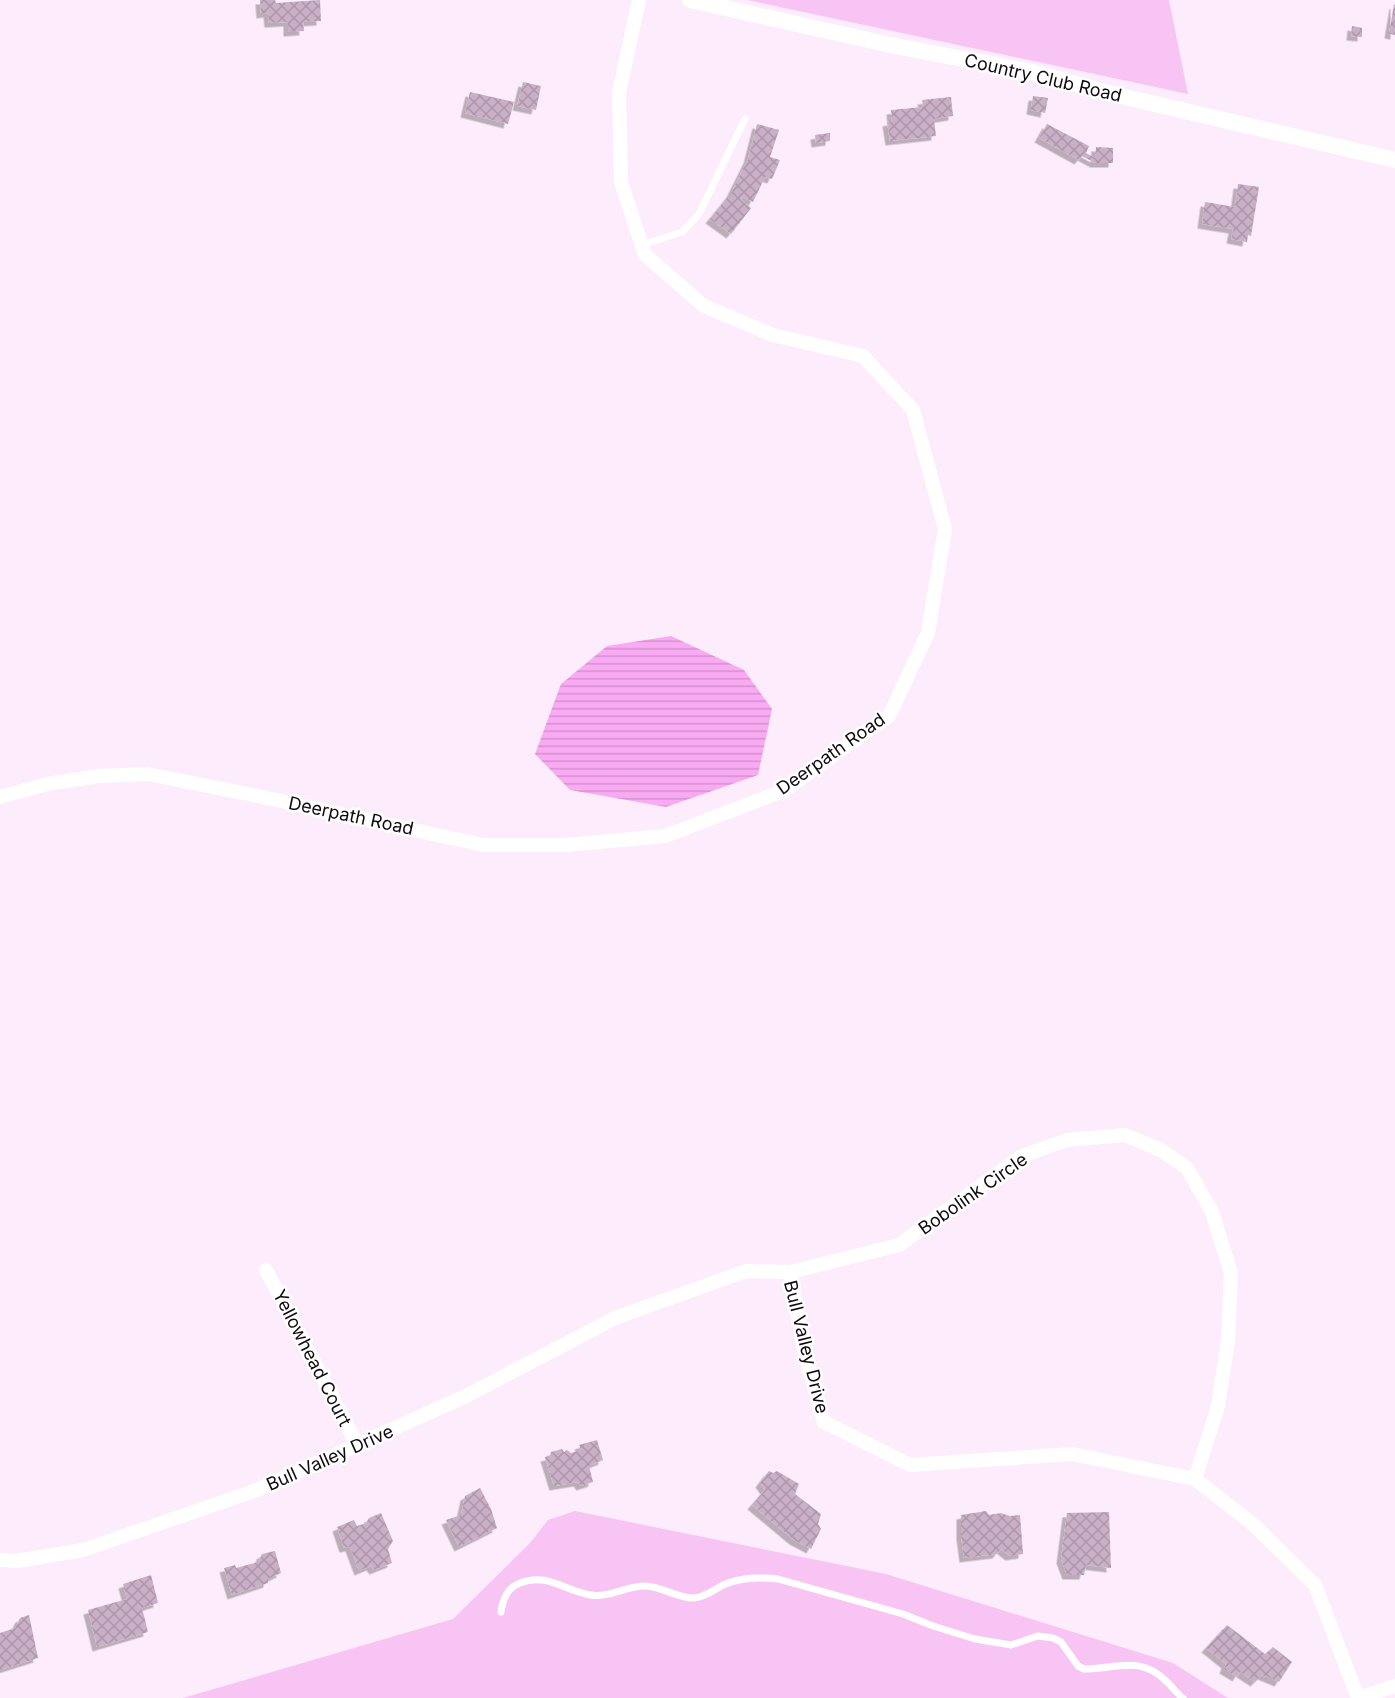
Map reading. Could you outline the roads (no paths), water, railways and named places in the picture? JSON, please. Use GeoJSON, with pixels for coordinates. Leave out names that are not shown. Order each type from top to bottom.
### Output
{"type":"FeatureCollection","features":[{"type":"Feature","properties":{"kind":"street","name":"Deerpath Road"},"geometry":{"type":"LineString","coordinates":[[0,797],[47,784],[98,776],[148,774],[270,798],[483,845],[565,845],[665,836],[783,791],[889,716],[928,633],[945,529],[913,410],[863,356],[773,334],[704,306],[645,255],[621,182],[619,93],[639,0]]}},
{"type":"Feature","properties":{"kind":"street","name":"Country Club Road"},"geometry":{"type":"LineString","coordinates":[[690,0],[894,46],[1032,72],[1108,93],[1395,160]]}},
{"type":"Feature","properties":{"kind":"street","name":"Bobolink Circle"},"geometry":{"type":"LineString","coordinates":[[790,1272],[899,1245],[1022,1156],[1067,1140],[1125,1135],[1161,1150],[1187,1168],[1212,1212],[1231,1273],[1228,1341],[1218,1406],[1195,1479]]}},
{"type":"Feature","properties":{"kind":"street","name":"Yellowhead Court"},"geometry":{"type":"LineString","coordinates":[[266,1270],[358,1446]]}},
{"type":"Feature","properties":{"kind":"street","name":"Bull Valley Drive"},"geometry":{"type":"LineString","coordinates":[[0,1560],[17,1561],[83,1550],[257,1490],[466,1396],[615,1318],[746,1271],[790,1272],[805,1355],[824,1422],[910,1465],[1072,1454],[1195,1479],[1254,1525],[1315,1585],[1359,1698]]}},
{"type":"Feature","properties":{"kind":"street"},"geometry":{"type":"LineString","coordinates":[[1359,1698],[1395,1686]]}},
{"type":"Feature","properties":{"kind":"lane"},"geometry":{"type":"LineString","coordinates":[[642,244],[682,232],[699,214],[745,119]]}},
{"type":"Feature","properties":{"kind":"lane"},"geometry":{"type":"LineString","coordinates":[[501,1612],[504,1598],[510,1589],[516,1584],[534,1579],[550,1580],[589,1595],[605,1595],[632,1587],[647,1586],[694,1598],[742,1579],[759,1577],[778,1579],[903,1614],[975,1639],[1011,1645],[1044,1636],[1061,1642],[1078,1666],[1084,1669],[1139,1665],[1149,1668],[1167,1681],[1173,1691],[1183,1698]]}}]}
